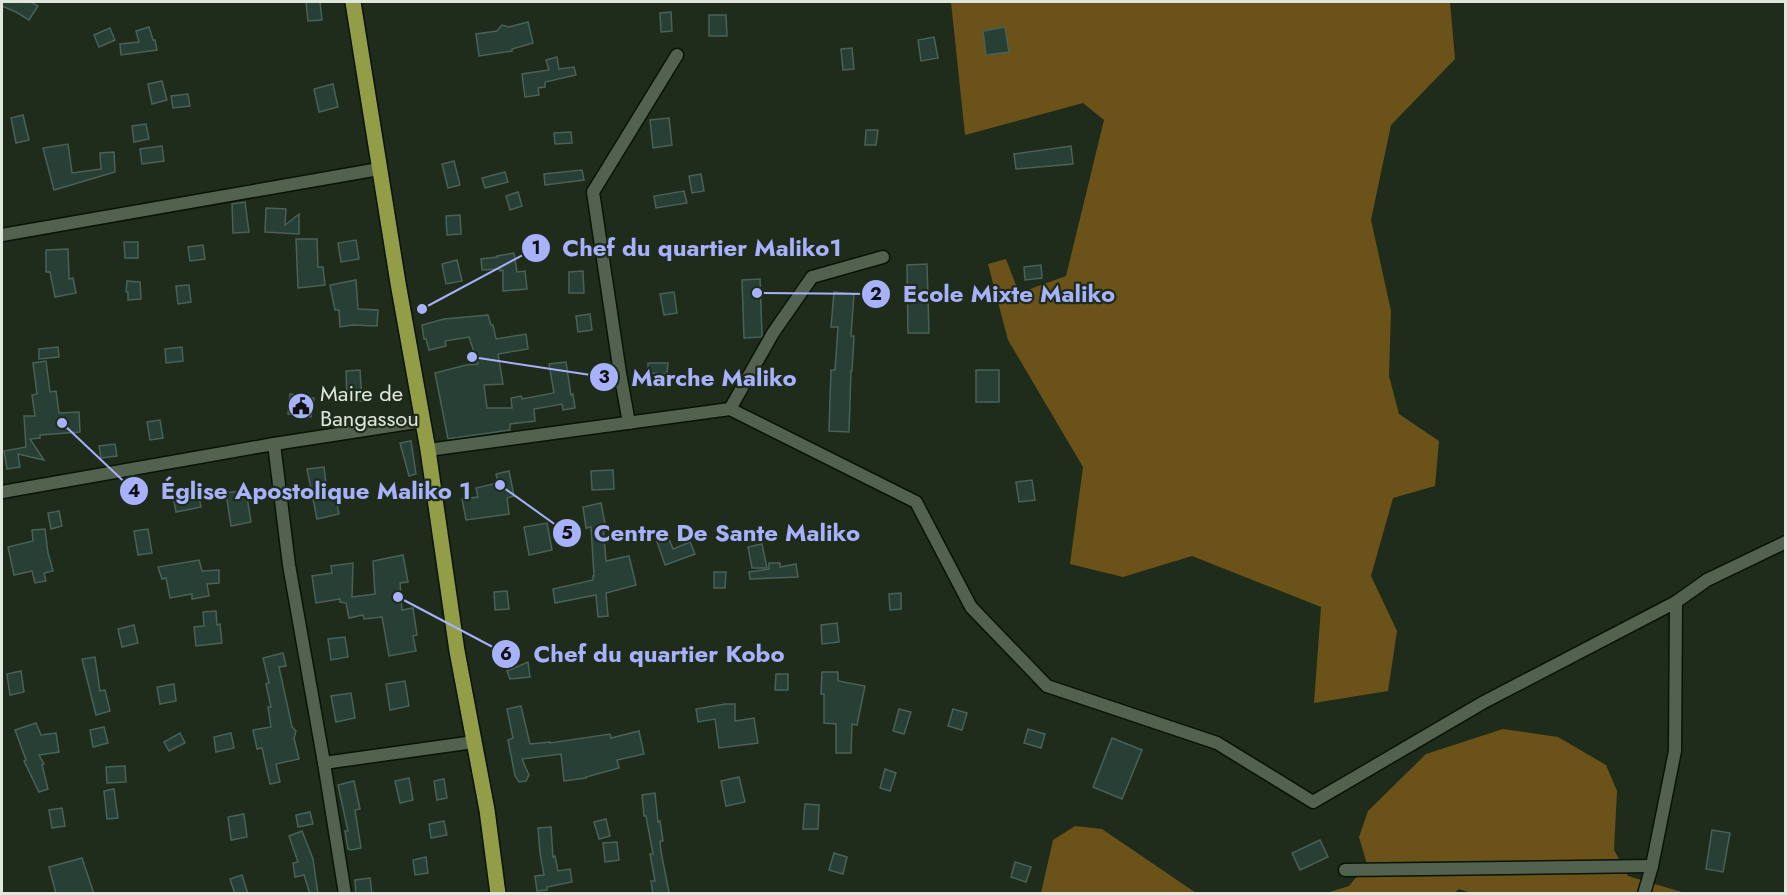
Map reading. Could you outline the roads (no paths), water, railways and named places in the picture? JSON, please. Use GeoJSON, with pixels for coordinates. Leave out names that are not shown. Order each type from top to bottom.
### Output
{"type":"FeatureCollection","features":[{"type":"Feature","properties":{"kind":"main road"},"geometry":{"type":"LineString","coordinates":[[353,2],[398,283],[428,450],[457,651],[487,810],[498,894]]}},
{"type":"Feature","properties":{"kind":"street"},"geometry":{"type":"LineString","coordinates":[[629,423],[594,192],[677,55]]}},
{"type":"Feature","properties":{"kind":"street"},"geometry":{"type":"LineString","coordinates":[[2,235],[379,169]]}},
{"type":"Feature","properties":{"kind":"street"},"geometry":{"type":"LineString","coordinates":[[730,409],[773,333],[812,277],[883,257]]}},
{"type":"Feature","properties":{"kind":"street"},"geometry":{"type":"LineString","coordinates":[[428,450],[730,409],[916,502],[971,606],[1047,686],[1217,743],[1313,802],[1484,702],[1676,602],[1707,580],[1785,542]]}},
{"type":"Feature","properties":{"kind":"street"},"geometry":{"type":"LineString","coordinates":[[2,492],[274,444],[423,421]]}},
{"type":"Feature","properties":{"kind":"street"},"geometry":{"type":"LineString","coordinates":[[274,444],[289,566],[345,894]]}},
{"type":"Feature","properties":{"kind":"street"},"geometry":{"type":"LineString","coordinates":[[1644,894],[1652,866],[1675,751],[1676,602]]}},
{"type":"Feature","properties":{"kind":"street"},"geometry":{"type":"LineString","coordinates":[[324,763],[474,742]]}},
{"type":"Feature","properties":{"kind":"street"},"geometry":{"type":"LineString","coordinates":[[1345,870],[1652,866]]}},
{"type":"Feature","properties":{"kind":"place","name":"Ecole Mixte Maliko"},"geometry":{"type":"Point","coordinates":[757,293]}},
{"type":"Feature","properties":{"kind":"place","name":"Chef du quartier Maliko1"},"geometry":{"type":"Point","coordinates":[422,309]}},
{"type":"Feature","properties":{"kind":"place","name":"Marche Maliko"},"geometry":{"type":"Point","coordinates":[472,357]}},
{"type":"Feature","properties":{"kind":"place","name":"Maire de Bangassou"},"geometry":{"type":"Point","coordinates":[301,406]}},
{"type":"Feature","properties":{"kind":"place","name":"Église Apostolique Maliko 1"},"geometry":{"type":"Point","coordinates":[62,423]}},
{"type":"Feature","properties":{"kind":"place","name":"Centre De Sante Maliko"},"geometry":{"type":"Point","coordinates":[500,485]}},
{"type":"Feature","properties":{"kind":"place","name":"Chef du quartier Kobo"},"geometry":{"type":"Point","coordinates":[398,597]}}]}
